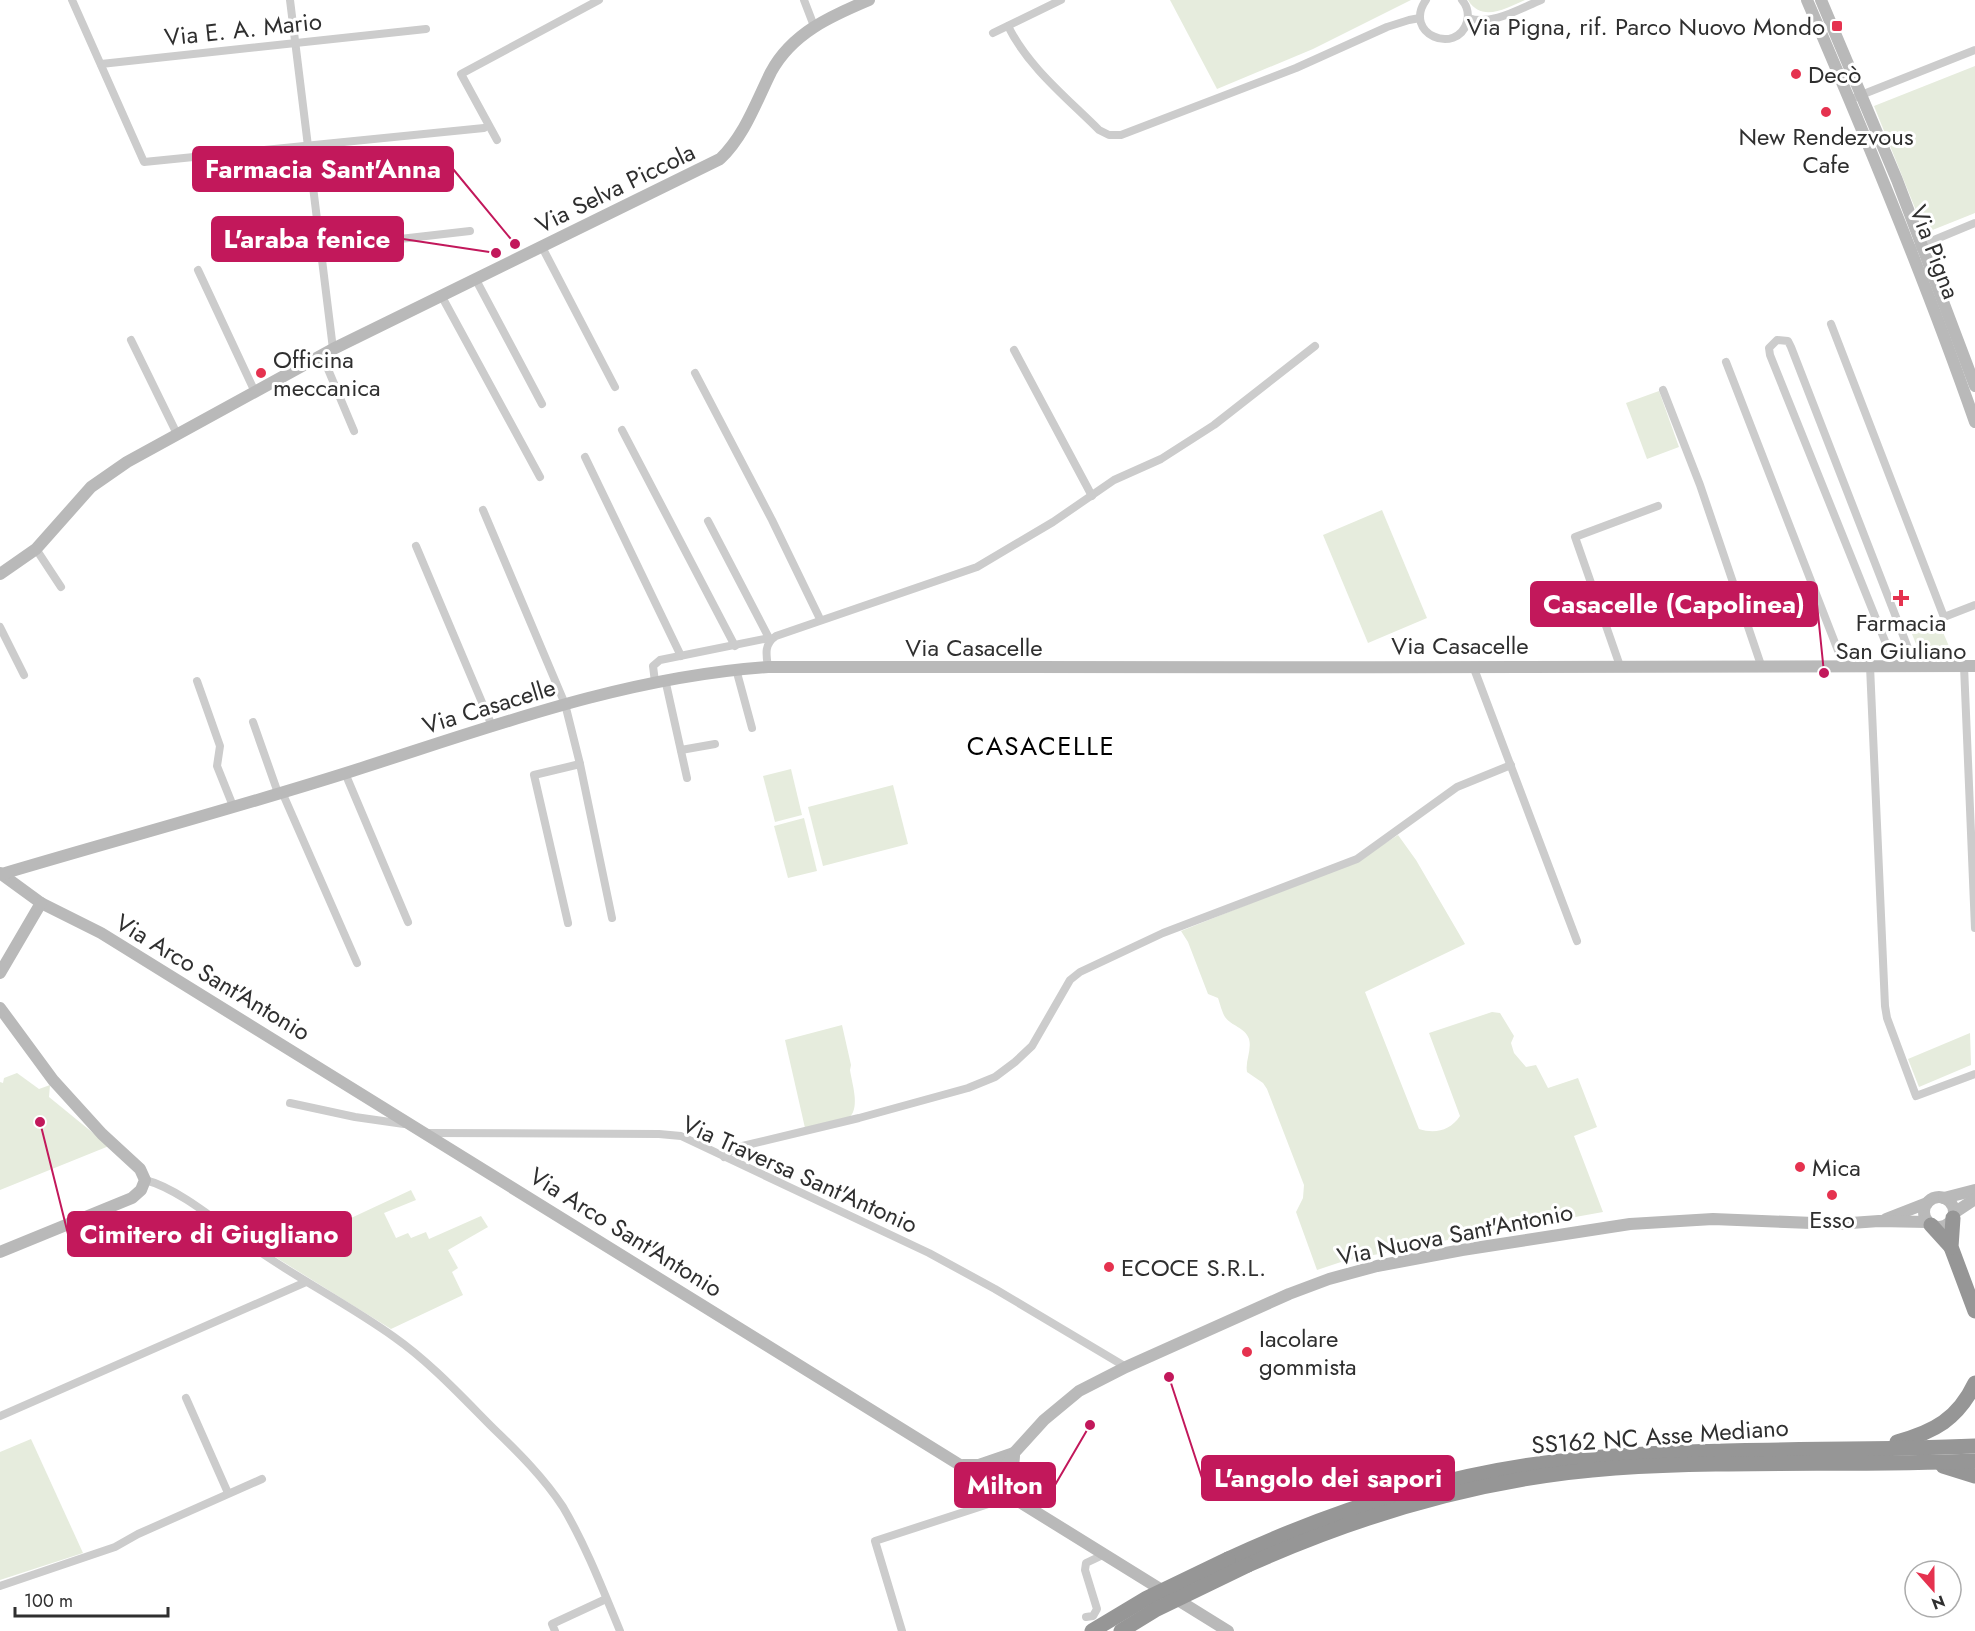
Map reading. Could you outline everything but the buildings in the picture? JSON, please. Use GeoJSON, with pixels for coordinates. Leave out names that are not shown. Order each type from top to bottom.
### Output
{"type":"FeatureCollection","features":[{"type":"Feature","properties":{"kind":"highway"},"geometry":{"type":"LineString","coordinates":[[1951,1247],[1954,1215]]}},
{"type":"Feature","properties":{"kind":"highway"},"geometry":{"type":"LineString","coordinates":[[1929,1223],[1951,1247],[1975,1311]]}},
{"type":"Feature","properties":{"kind":"highway"},"geometry":{"type":"LineString","coordinates":[[1874,1448],[1922,1435],[1942,1425],[1961,1408],[1975,1383]]}},
{"type":"Feature","properties":{"kind":"highway","name":"SS162 NC Asse Mediano"},"geometry":{"type":"LineString","coordinates":[[1089,1624],[1277,1536],[1391,1498],[1477,1476],[1580,1459],[1706,1452],[1975,1446]]}},
{"type":"Feature","properties":{"kind":"highway","name":"SS162 NC Asse Mediano"},"geometry":{"type":"LineString","coordinates":[[1121,1631],[1155,1610],[1295,1544],[1408,1506],[1512,1482],[1614,1468],[1767,1463],[1975,1461]]}},
{"type":"Feature","properties":{"kind":"highway"},"geometry":{"type":"LineString","coordinates":[[1932,1462],[1975,1476]]}},
{"type":"Feature","properties":{"kind":"street"},"geometry":{"type":"LineString","coordinates":[[72,0],[144,162],[484,128]]}},
{"type":"Feature","properties":{"kind":"street"},"geometry":{"type":"LineString","coordinates":[[290,0],[333,349]]}},
{"type":"Feature","properties":{"kind":"street"},"geometry":{"type":"LineString","coordinates":[[497,140],[461,74],[599,0]]}},
{"type":"Feature","properties":{"kind":"street"},"geometry":{"type":"LineString","coordinates":[[804,0],[814,26]]}},
{"type":"Feature","properties":{"kind":"street","name":"Via Selva Piccola"},"geometry":{"type":"LineString","coordinates":[[0,574],[36,549],[92,487],[104,477],[177,434],[321,355],[720,159],[744,129],[780,58],[814,26],[869,0]]}},
{"type":"Feature","properties":{"kind":"street"},"geometry":{"type":"LineString","coordinates":[[993,33],[1061,0]]}},
{"type":"Feature","properties":{"kind":"street"},"geometry":{"type":"LineString","coordinates":[[1426,0],[1421,9],[1420,18],[1427,32],[1435,38],[1444,39],[1459,34],[1465,26],[1468,18],[1467,9],[1462,0]]}},
{"type":"Feature","properties":{"kind":"street"},"geometry":{"type":"LineString","coordinates":[[1468,18],[1479,21],[1494,19],[1541,0]]}},
{"type":"Feature","properties":{"kind":"street","name":"Via Pigna"},"geometry":{"type":"LineString","coordinates":[[1807,0],[1856,98],[1917,247],[1975,422]]}},
{"type":"Feature","properties":{"kind":"street"},"geometry":{"type":"LineString","coordinates":[[1821,0],[1856,98],[1975,50]]}},
{"type":"Feature","properties":{"kind":"street"},"geometry":{"type":"LineString","coordinates":[[1008,26],[1016,43],[1027,58],[1099,130],[1109,135],[1122,135],[1296,68],[1387,27],[1420,18]]}},
{"type":"Feature","properties":{"kind":"street","name":"Via E. A. Mario"},"geometry":{"type":"LineString","coordinates":[[101,64],[426,29]]}},
{"type":"Feature","properties":{"kind":"street"},"geometry":{"type":"LineString","coordinates":[[1975,224],[1917,247],[1975,386]]}},
{"type":"Feature","properties":{"kind":"street"},"geometry":{"type":"LineString","coordinates":[[321,248],[470,231]]}},
{"type":"Feature","properties":{"kind":"street"},"geometry":{"type":"LineString","coordinates":[[542,247],[615,387]]}},
{"type":"Feature","properties":{"kind":"street"},"geometry":{"type":"LineString","coordinates":[[198,270],[255,392]]}},
{"type":"Feature","properties":{"kind":"street"},"geometry":{"type":"LineString","coordinates":[[475,278],[542,404]]}},
{"type":"Feature","properties":{"kind":"street"},"geometry":{"type":"LineString","coordinates":[[441,295],[540,477]]}},
{"type":"Feature","properties":{"kind":"street"},"geometry":{"type":"LineString","coordinates":[[1831,324],[1944,617],[1975,605]]}},
{"type":"Feature","properties":{"kind":"street"},"geometry":{"type":"LineString","coordinates":[[131,340],[177,434]]}},
{"type":"Feature","properties":{"kind":"street"},"geometry":{"type":"LineString","coordinates":[[1895,666],[1770,355],[1769,348],[1777,340],[1788,341],[1791,347],[1915,666]]}},
{"type":"Feature","properties":{"kind":"street"},"geometry":{"type":"LineString","coordinates":[[687,778],[681,750],[654,663],[770,639],[820,619],[977,567],[1114,480],[1161,459],[1214,425],[1315,346]]}},
{"type":"Feature","properties":{"kind":"street"},"geometry":{"type":"LineString","coordinates":[[1014,350],[1092,496]]}},
{"type":"Feature","properties":{"kind":"street"},"geometry":{"type":"LineString","coordinates":[[321,355],[354,431]]}},
{"type":"Feature","properties":{"kind":"street"},"geometry":{"type":"LineString","coordinates":[[1726,362],[1844,666]]}},
{"type":"Feature","properties":{"kind":"street"},"geometry":{"type":"LineString","coordinates":[[695,373],[772,520],[820,619]]}},
{"type":"Feature","properties":{"kind":"street"},"geometry":{"type":"LineString","coordinates":[[1663,390],[1700,484],[1761,665]]}},
{"type":"Feature","properties":{"kind":"street"},"geometry":{"type":"LineString","coordinates":[[622,430],[735,646]]}},
{"type":"Feature","properties":{"kind":"street"},"geometry":{"type":"LineString","coordinates":[[585,457],[681,656]]}},
{"type":"Feature","properties":{"kind":"street"},"geometry":{"type":"LineString","coordinates":[[1620,666],[1575,537],[1658,506]]}},
{"type":"Feature","properties":{"kind":"street"},"geometry":{"type":"LineString","coordinates":[[483,510],[565,704],[612,918]]}},
{"type":"Feature","properties":{"kind":"street"},"geometry":{"type":"LineString","coordinates":[[708,521],[770,639]]}},
{"type":"Feature","properties":{"kind":"street"},"geometry":{"type":"LineString","coordinates":[[416,546],[492,726]]}},
{"type":"Feature","properties":{"kind":"street"},"geometry":{"type":"LineString","coordinates":[[36,549],[61,587]]}},
{"type":"Feature","properties":{"kind":"street"},"geometry":{"type":"LineString","coordinates":[[0,627],[24,675]]}},
{"type":"Feature","properties":{"kind":"street"},"geometry":{"type":"LineString","coordinates":[[768,667],[766,648],[770,639]]}},
{"type":"Feature","properties":{"kind":"street"},"geometry":{"type":"LineString","coordinates":[[1473,666],[1577,941]]}},
{"type":"Feature","properties":{"kind":"street"},"geometry":{"type":"LineString","coordinates":[[1870,666],[1887,1018],[1916,1096],[1975,1074]]}},
{"type":"Feature","properties":{"kind":"street"},"geometry":{"type":"LineString","coordinates":[[1970,666],[1975,928]]}},
{"type":"Feature","properties":{"kind":"street","name":"Via Casacelle"},"geometry":{"type":"LineString","coordinates":[[1,874],[345,773],[565,704],[660,680],[736,669],[768,667],[1970,666]]}},
{"type":"Feature","properties":{"kind":"street"},"geometry":{"type":"LineString","coordinates":[[736,669],[752,728]]}},
{"type":"Feature","properties":{"kind":"street"},"geometry":{"type":"LineString","coordinates":[[197,681],[220,746],[217,766],[233,806]]}},
{"type":"Feature","properties":{"kind":"street"},"geometry":{"type":"LineString","coordinates":[[253,722],[280,792],[357,963]]}},
{"type":"Feature","properties":{"kind":"street"},"geometry":{"type":"LineString","coordinates":[[681,750],[715,744]]}},
{"type":"Feature","properties":{"kind":"street"},"geometry":{"type":"LineString","coordinates":[[568,923],[534,775],[580,764]]}},
{"type":"Feature","properties":{"kind":"street"},"geometry":{"type":"LineString","coordinates":[[724,1157],[734,1148],[859,1118],[968,1088],[995,1077],[1004,1072],[1032,1046],[1070,980],[1080,972],[1164,933],[1357,859],[1457,787],[1512,765]]}},
{"type":"Feature","properties":{"kind":"street"},"geometry":{"type":"LineString","coordinates":[[345,773],[408,922]]}},
{"type":"Feature","properties":{"kind":"street","name":"Via Arco Sant'Antonio"},"geometry":{"type":"LineString","coordinates":[[1,874],[41,903],[101,933],[1017,1498],[1228,1631]]}},
{"type":"Feature","properties":{"kind":"street"},"geometry":{"type":"LineString","coordinates":[[0,974],[41,903]]}},
{"type":"Feature","properties":{"kind":"street"},"geometry":{"type":"LineString","coordinates":[[0,1008],[53,1080],[102,1134],[140,1169],[145,1180],[141,1190],[132,1198],[0,1252]]}},
{"type":"Feature","properties":{"kind":"street"},"geometry":{"type":"LineString","coordinates":[[290,1103],[355,1118],[414,1125]]}},
{"type":"Feature","properties":{"kind":"street","name":"Via Traversa Sant'Antonio"},"geometry":{"type":"LineString","coordinates":[[426,1133],[681,1136],[929,1253],[995,1289],[1126,1367]]}},
{"type":"Feature","properties":{"kind":"street"},"geometry":{"type":"LineString","coordinates":[[145,1180],[174,1191],[306,1282],[394,1337],[435,1371],[524,1458],[563,1508],[620,1631]]}},
{"type":"Feature","properties":{"kind":"street","name":"Via Nuova Sant'Antonio"},"geometry":{"type":"LineString","coordinates":[[1879,1221],[1927,1203],[1935,1197],[1944,1198],[1975,1190]]}},
{"type":"Feature","properties":{"kind":"street"},"geometry":{"type":"LineString","coordinates":[[1944,1198],[1952,1204],[1954,1215]]}},
{"type":"Feature","properties":{"kind":"street","name":"Via Nuova Sant'Antonio"},"geometry":{"type":"LineString","coordinates":[[988,1481],[999,1478],[1014,1453],[1044,1420],[1079,1392],[1126,1367],[1289,1294],[1329,1280],[1388,1264],[1558,1234],[1630,1224],[1713,1219],[1793,1224],[1879,1221],[1929,1223],[1941,1227],[1947,1225],[1954,1215],[1975,1199]]}},
{"type":"Feature","properties":{"kind":"street"},"geometry":{"type":"LineString","coordinates":[[1927,1203],[1924,1212],[1929,1223]]}},
{"type":"Feature","properties":{"kind":"street"},"geometry":{"type":"LineString","coordinates":[[0,1416],[306,1282]]}},
{"type":"Feature","properties":{"kind":"street"},"geometry":{"type":"LineString","coordinates":[[186,1398],[228,1493]]}},
{"type":"Feature","properties":{"kind":"street"},"geometry":{"type":"LineString","coordinates":[[902,1631],[875,1540],[1017,1498],[1011,1480],[1014,1453],[980,1465],[961,1465]]}},
{"type":"Feature","properties":{"kind":"street"},"geometry":{"type":"LineString","coordinates":[[0,1586],[115,1547],[138,1534],[262,1479]]}},
{"type":"Feature","properties":{"kind":"street"},"geometry":{"type":"LineString","coordinates":[[1089,1624],[1097,1610],[1085,1570],[1086,1563],[1105,1554]]}},
{"type":"Feature","properties":{"kind":"street"},"geometry":{"type":"LineString","coordinates":[[555,1631],[552,1624],[606,1599]]}},
{"type":"Feature","properties":{"kind":"green space"},"geometry":{"type":"Polygon","coordinates":[[[1170,0],[1411,0],[1313,49],[1217,89],[1170,0]]]}},
{"type":"Feature","properties":{"kind":"green space"},"geometry":{"type":"Polygon","coordinates":[[[1468,0],[1525,0],[1502,10],[1487,12],[1480,11],[1468,0]]]}},
{"type":"Feature","properties":{"kind":"green space"},"geometry":{"type":"Polygon","coordinates":[[[1975,66],[1975,213],[1925,233],[1874,106],[1975,66]]]}},
{"type":"Feature","properties":{"kind":"green space"},"geometry":{"type":"Polygon","coordinates":[[[1659,391],[1679,447],[1647,459],[1626,403],[1659,391]]]}},
{"type":"Feature","properties":{"kind":"green space"},"geometry":{"type":"Polygon","coordinates":[[[1382,510],[1427,618],[1368,643],[1323,535],[1382,510]]]}},
{"type":"Feature","properties":{"kind":"green space"},"geometry":{"type":"Polygon","coordinates":[[[1939,623],[1954,658],[1922,659],[1912,634],[1939,623]]]}},
{"type":"Feature","properties":{"kind":"green space"},"geometry":{"type":"Polygon","coordinates":[[[791,769],[802,815],[775,822],[763,776],[791,769]]]}},
{"type":"Feature","properties":{"kind":"green space"},"geometry":{"type":"Polygon","coordinates":[[[893,785],[908,844],[823,866],[808,807],[893,785]]]}},
{"type":"Feature","properties":{"kind":"green space"},"geometry":{"type":"Polygon","coordinates":[[[804,818],[817,871],[788,878],[774,826],[804,818]]]}},
{"type":"Feature","properties":{"kind":"green space"},"geometry":{"type":"Polygon","coordinates":[[[1398,835],[1416,860],[1465,944],[1365,992],[1419,1129],[1442,1130],[1452,1125],[1460,1116],[1429,1033],[1492,1012],[1500,1013],[1514,1036],[1511,1043],[1514,1053],[1526,1067],[1536,1065],[1548,1088],[1578,1078],[1597,1127],[1574,1136],[1603,1212],[1344,1261],[1317,1270],[1296,1212],[1303,1198],[1304,1185],[1267,1089],[1263,1083],[1247,1072],[1249,1039],[1225,1017],[1218,998],[1208,994],[1188,942],[1181,931],[1357,861],[1398,835]]]}},
{"type":"Feature","properties":{"kind":"green space"},"geometry":{"type":"Polygon","coordinates":[[[842,1025],[854,1088],[853,1112],[850,1117],[805,1128],[785,1040],[842,1025]]]}},
{"type":"Feature","properties":{"kind":"green space"},"geometry":{"type":"Polygon","coordinates":[[[1970,1033],[1971,1065],[1919,1087],[1908,1059],[1970,1033]]]}},
{"type":"Feature","properties":{"kind":"green space"},"geometry":{"type":"Polygon","coordinates":[[[17,1073],[39,1089],[50,1085],[49,1097],[109,1146],[0,1190],[0,1082],[3,1083],[4,1078],[17,1073]]]}},
{"type":"Feature","properties":{"kind":"green space"},"geometry":{"type":"Polygon","coordinates":[[[411,1190],[416,1200],[384,1213],[396,1238],[408,1233],[411,1238],[426,1232],[429,1239],[481,1216],[488,1227],[448,1250],[458,1268],[452,1272],[463,1295],[391,1329],[272,1255],[411,1190]]]}},
{"type":"Feature","properties":{"kind":"green space"},"geometry":{"type":"Polygon","coordinates":[[[31,1439],[83,1553],[0,1580],[0,1452],[31,1439]]]}},
{"type":"Feature","properties":{"kind":"place","name":"Via Pigna, rif. Parco Nuovo Mondo"},"geometry":{"type":"Point","coordinates":[1837,26]}},
{"type":"Feature","properties":{"kind":"place","name":"Decò"},"geometry":{"type":"Point","coordinates":[1796,74]}},
{"type":"Feature","properties":{"kind":"place","name":"New Rendezvous Cafe"},"geometry":{"type":"Point","coordinates":[1826,112]}},
{"type":"Feature","properties":{"kind":"place","name":"Farmacia Sant'Anna"},"geometry":{"type":"Point","coordinates":[515,244]}},
{"type":"Feature","properties":{"kind":"place","name":"L'araba fenice"},"geometry":{"type":"Point","coordinates":[496,253]}},
{"type":"Feature","properties":{"kind":"place","name":"Officina meccanica"},"geometry":{"type":"Point","coordinates":[261,373]}},
{"type":"Feature","properties":{"kind":"place","name":"Farmacia San Giuliano"},"geometry":{"type":"Point","coordinates":[1901,598]}},
{"type":"Feature","properties":{"kind":"place","name":"Casacelle (Capolinea)"},"geometry":{"type":"Point","coordinates":[1824,673]}},
{"type":"Feature","properties":{"kind":"place","name":"Cimitero di Giugliano"},"geometry":{"type":"Point","coordinates":[40,1122]}},
{"type":"Feature","properties":{"kind":"place","name":"Mica"},"geometry":{"type":"Point","coordinates":[1800,1167]}},
{"type":"Feature","properties":{"kind":"place","name":"Esso"},"geometry":{"type":"Point","coordinates":[1832,1195]}},
{"type":"Feature","properties":{"kind":"place","name":"ECOCE S.R.L."},"geometry":{"type":"Point","coordinates":[1109,1267]}},
{"type":"Feature","properties":{"kind":"place","name":"Iacolare gommista"},"geometry":{"type":"Point","coordinates":[1247,1352]}},
{"type":"Feature","properties":{"kind":"place","name":"L'angolo dei sapori"},"geometry":{"type":"Point","coordinates":[1169,1377]}},
{"type":"Feature","properties":{"kind":"place","name":"Milton"},"geometry":{"type":"Point","coordinates":[1090,1425]}},
{"type":"Feature","properties":{"kind":"district","name":"CASACELLE"},"geometry":{"type":"Point","coordinates":[1041,746]}}]}
